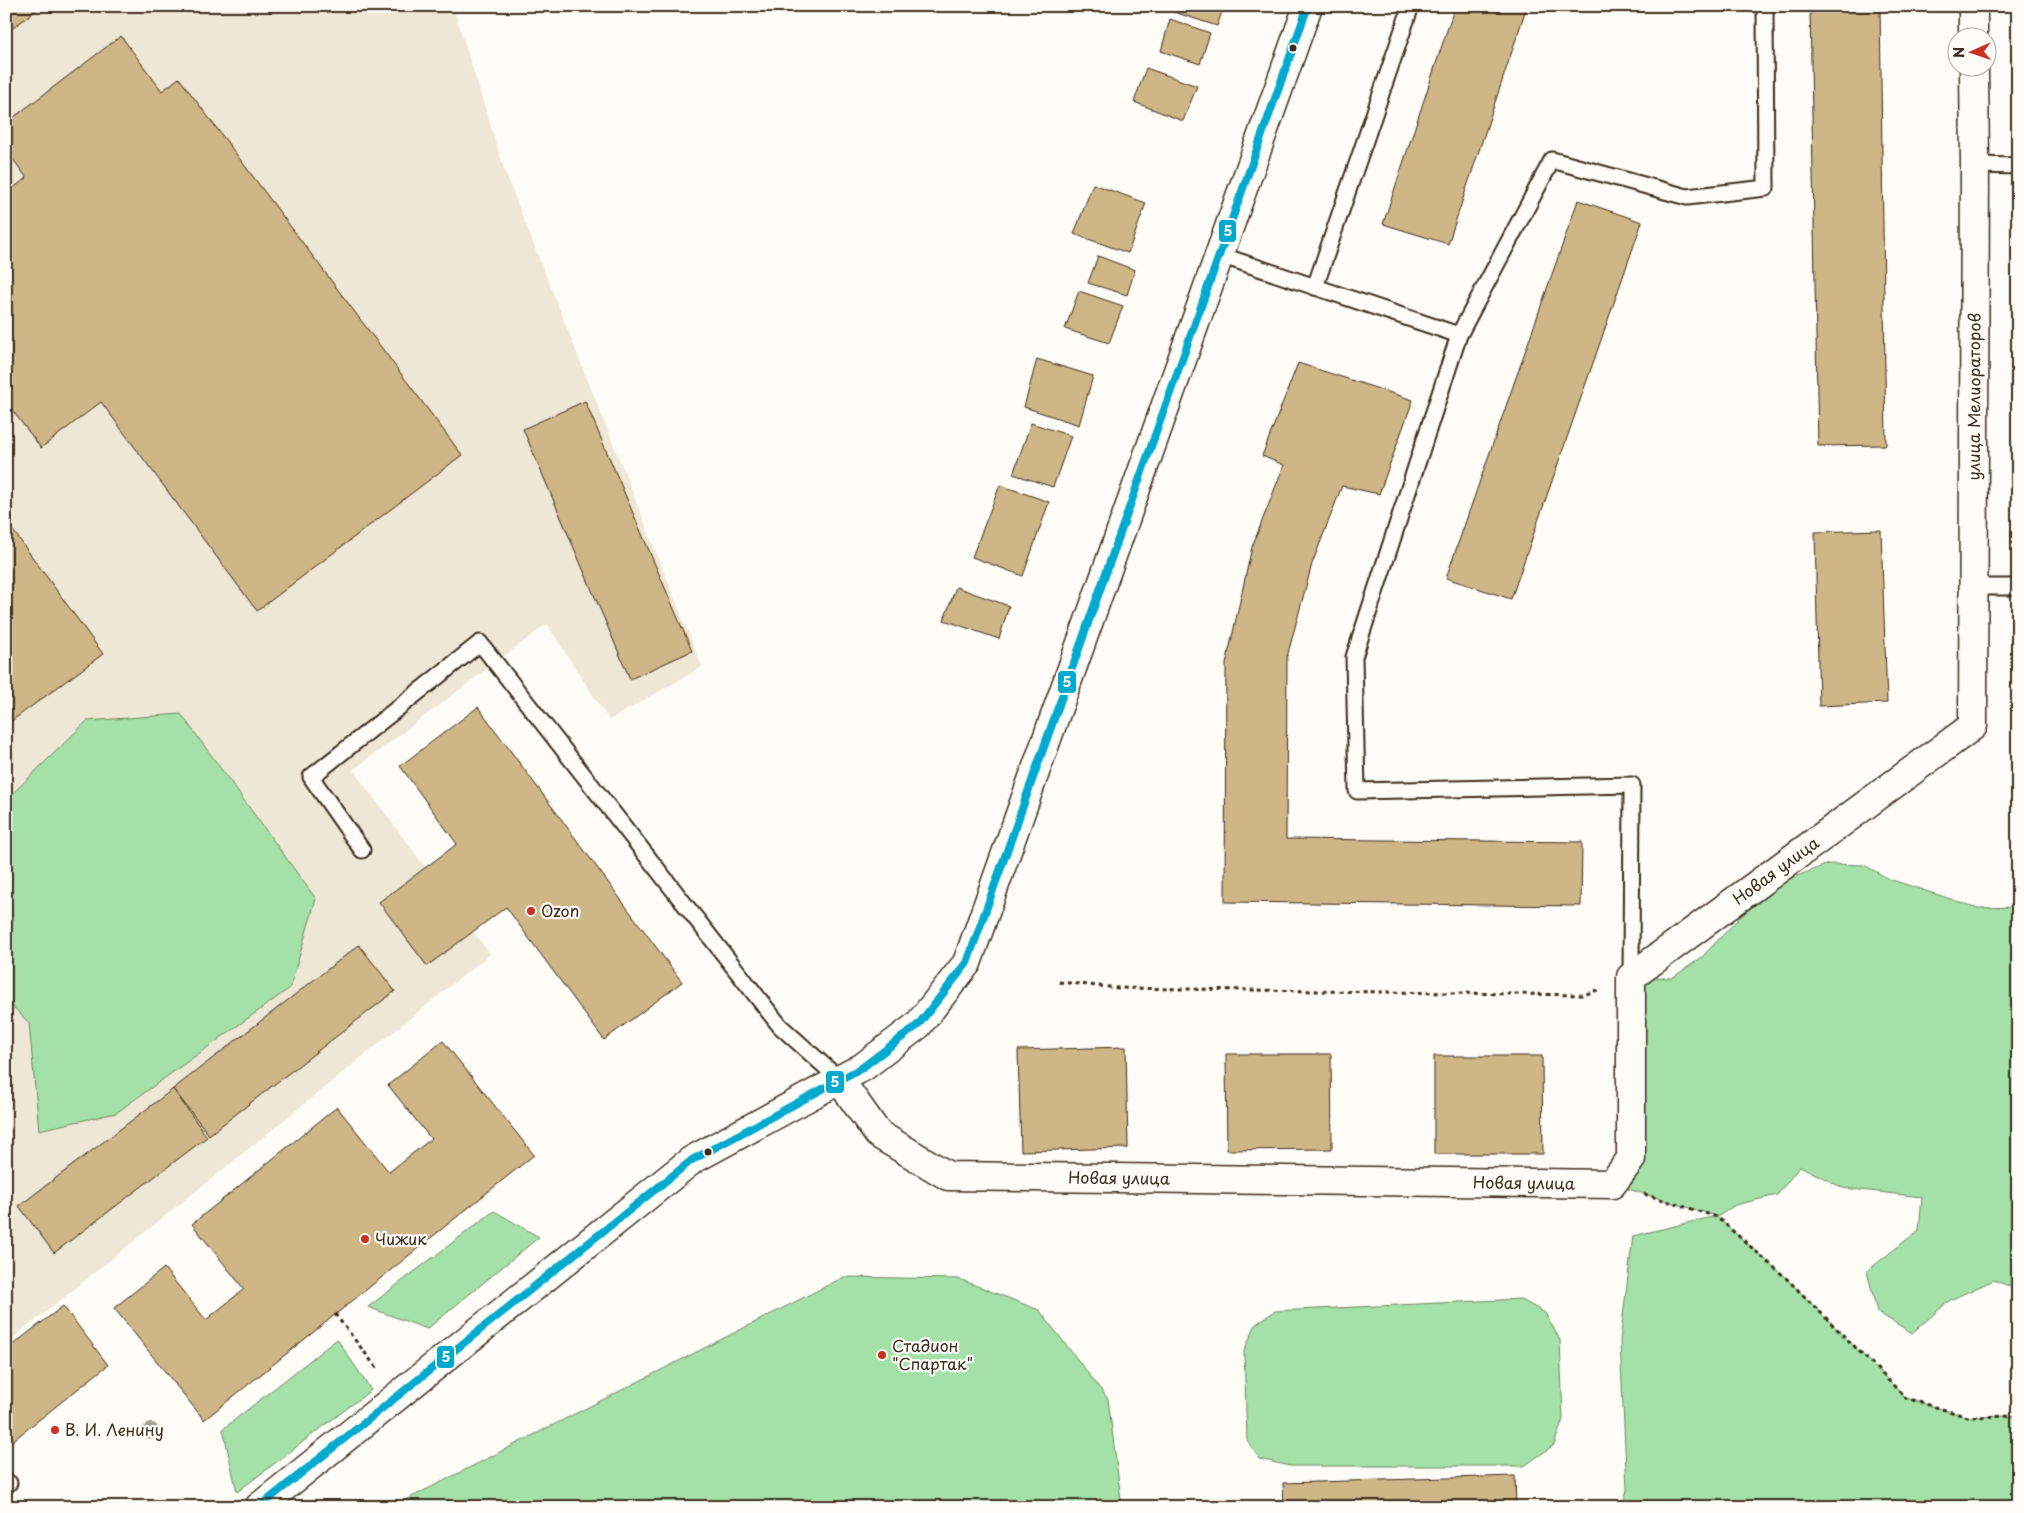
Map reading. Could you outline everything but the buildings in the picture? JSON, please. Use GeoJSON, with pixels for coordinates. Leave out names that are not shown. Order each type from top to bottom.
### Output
{"type":"FeatureCollection","features":[{"type":"Feature","properties":{"kind":"street"},"geometry":{"type":"LineString","coordinates":[[259,1507],[692,1160],[863,1066],[918,1025],[966,962],[1308,6]]}},
{"type":"Feature","properties":{"kind":"street"},"geometry":{"type":"LineString","coordinates":[[1973,6],[1973,28]]}},
{"type":"Feature","properties":{"kind":"street","name":"улица Мелиораторов"},"geometry":{"type":"LineString","coordinates":[[1973,726],[1974,78]]}},
{"type":"Feature","properties":{"kind":"street","name":"Новая улица"},"geometry":{"type":"LineString","coordinates":[[1631,977],[1973,726]]}},
{"type":"Feature","properties":{"kind":"street"},"geometry":{"type":"LineString","coordinates":[[1612,1184],[1631,1159],[1631,977]]}},
{"type":"Feature","properties":{"kind":"street","name":"Новая улица"},"geometry":{"type":"LineString","coordinates":[[839,1079],[878,1134],[948,1176],[1612,1184]]}},
{"type":"Feature","properties":{"kind":"lane"},"geometry":{"type":"LineString","coordinates":[[1315,287],[1411,6]]}},
{"type":"Feature","properties":{"kind":"lane"},"geometry":{"type":"LineString","coordinates":[[1631,977],[1632,785],[1357,791],[1354,657],[1460,336],[1552,160],[1687,197],[1766,188],[1765,6]]}},
{"type":"Feature","properties":{"kind":"lane"},"geometry":{"type":"LineString","coordinates":[[1975,165],[2018,166]]}},
{"type":"Feature","properties":{"kind":"lane"},"geometry":{"type":"LineString","coordinates":[[1220,255],[1460,336]]}},
{"type":"Feature","properties":{"kind":"lane"},"geometry":{"type":"LineString","coordinates":[[1973,587],[2018,587]]}},
{"type":"Feature","properties":{"kind":"lane"},"geometry":{"type":"LineString","coordinates":[[362,850],[311,777],[480,643],[780,1026],[839,1079]]}},
{"type":"Feature","properties":{"kind":"path"},"geometry":{"type":"LineString","coordinates":[[1059,982],[1118,988],[1584,995],[1631,977]]}},
{"type":"Feature","properties":{"kind":"path"},"geometry":{"type":"LineString","coordinates":[[1612,1184],[1717,1216],[1785,1277],[1906,1398],[1968,1417],[2018,1416]]}},
{"type":"Feature","properties":{"kind":"path"},"geometry":{"type":"LineString","coordinates":[[335,1314],[384,1378]]}},
{"type":"Feature","properties":{"kind":"shaded area"},"geometry":{"type":"Polygon","coordinates":[[[6,6],[453,6],[506,175],[702,667],[609,720],[547,624],[353,770],[490,954],[6,1344],[6,6]]]}},
{"type":"Feature","properties":{"kind":"green space"},"geometry":{"type":"Polygon","coordinates":[[[181,714],[316,899],[290,988],[116,1113],[39,1130],[29,1023],[6,1000],[6,800],[87,721],[181,714]]]}},
{"type":"Feature","properties":{"kind":"green space"},"geometry":{"type":"Polygon","coordinates":[[[1828,864],[1864,865],[1889,879],[1978,908],[2018,907],[2018,1290],[1994,1280],[1950,1300],[1912,1333],[1877,1312],[1867,1271],[1919,1230],[1922,1197],[1843,1188],[1800,1166],[1777,1195],[1735,1205],[1717,1217],[1785,1277],[1906,1398],[1968,1417],[2018,1416],[2018,1507],[1622,1507],[1627,1490],[1620,1341],[1633,1236],[1716,1216],[1612,1184],[1631,1159],[1631,977],[1672,978],[1701,958],[1741,916],[1784,881],[1828,864]]]}},
{"type":"Feature","properties":{"kind":"green space"},"geometry":{"type":"Polygon","coordinates":[[[494,1211],[539,1237],[427,1329],[368,1307],[494,1211]]]}},
{"type":"Feature","properties":{"kind":"green space","name":"Стадион \"Спартак\""},"geometry":{"type":"Polygon","coordinates":[[[844,1277],[959,1279],[1039,1310],[1108,1399],[1122,1507],[392,1507],[844,1277]]]}},
{"type":"Feature","properties":{"kind":"green space"},"geometry":{"type":"Polygon","coordinates":[[[1520,1299],[1545,1313],[1560,1340],[1563,1419],[1554,1445],[1524,1466],[1290,1466],[1259,1459],[1247,1440],[1244,1351],[1256,1324],[1275,1311],[1520,1299]]]}},
{"type":"Feature","properties":{"kind":"green space"},"geometry":{"type":"Polygon","coordinates":[[[337,1339],[371,1390],[237,1492],[223,1429],[337,1339]]]}},
{"type":"Feature","properties":{"kind":"transit line","name":"5"},"geometry":{"type":"LineString","coordinates":[[259,1507],[692,1160],[863,1067],[918,1025],[967,963],[1308,6]]}},
{"type":"Feature","properties":{"kind":"place","name":"Ozon"},"geometry":{"type":"Point","coordinates":[531,911]}},
{"type":"Feature","properties":{"kind":"place","name":"Чижик"},"geometry":{"type":"Point","coordinates":[365,1239]}},
{"type":"Feature","properties":{"kind":"place","name":"Стадион \"Спартак\""},"geometry":{"type":"Point","coordinates":[882,1355]}},
{"type":"Feature","properties":{"kind":"place","name":"В. И. Ленину"},"geometry":{"type":"Point","coordinates":[55,1430]}}]}
